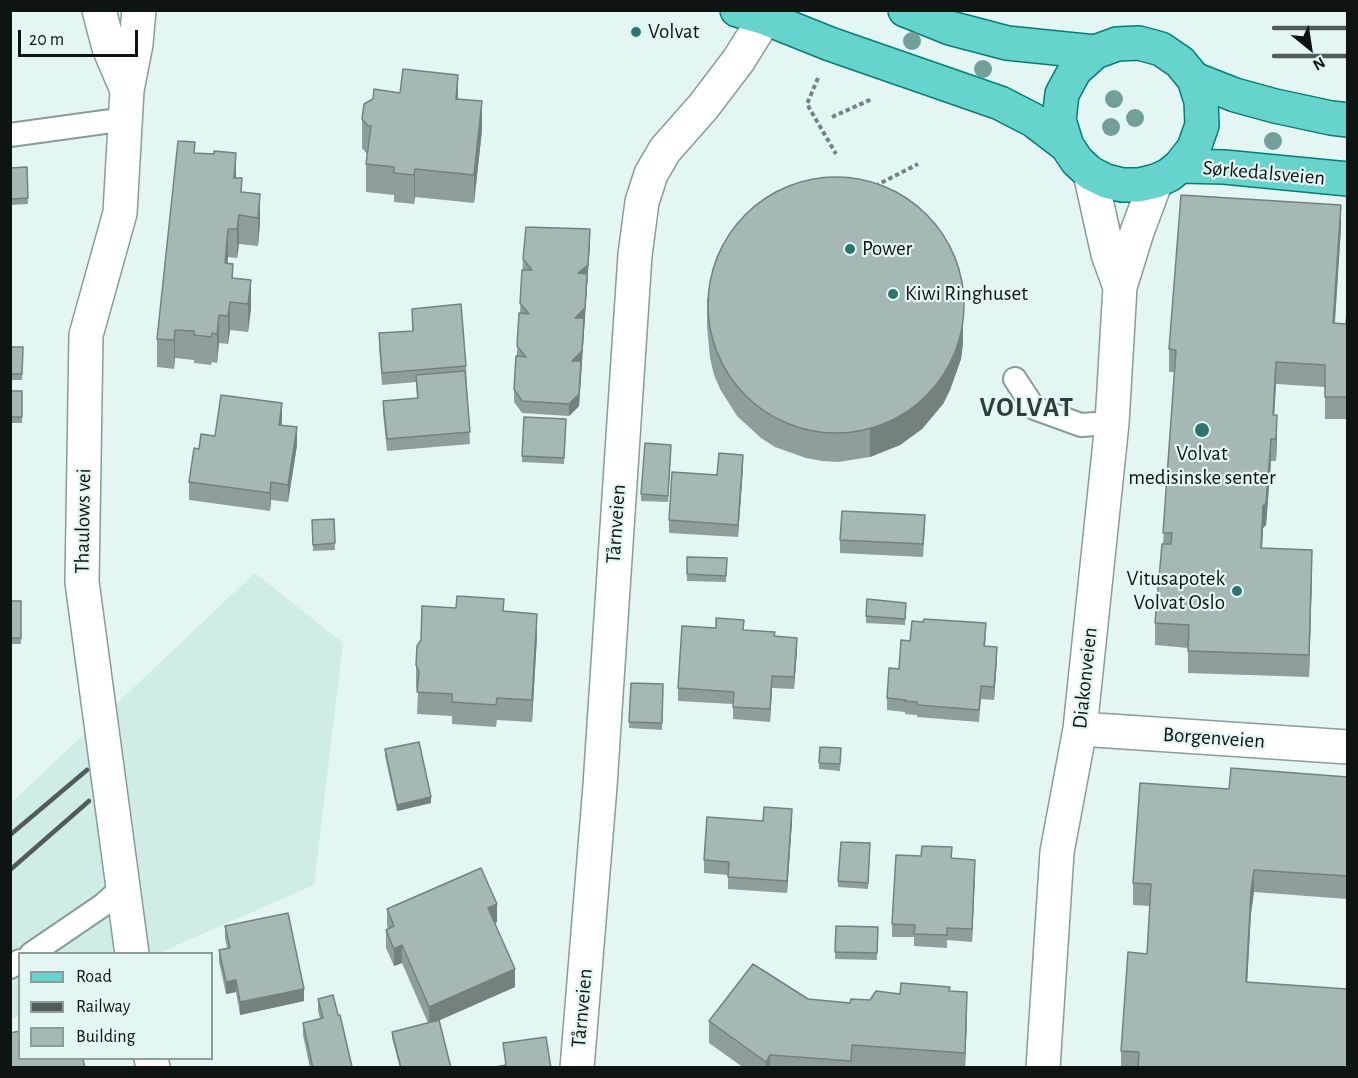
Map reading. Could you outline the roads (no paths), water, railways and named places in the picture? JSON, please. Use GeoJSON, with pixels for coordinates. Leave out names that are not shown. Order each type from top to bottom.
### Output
{"type":"FeatureCollection","features":[{"type":"Feature","properties":{"kind":"main road"},"geometry":{"type":"LineString","coordinates":[[905,10],[950,28],[1007,43],[1095,52]]}},
{"type":"Feature","properties":{"kind":"main road"},"geometry":{"type":"LineString","coordinates":[[751,14],[1000,103],[1034,120],[1067,146]]}},
{"type":"Feature","properties":{"kind":"main road"},"geometry":{"type":"LineString","coordinates":[[1139,43],[1161,49],[1180,62],[1194,79],[1201,101],[1202,125],[1194,148],[1168,174],[1139,185],[1122,185],[1106,181],[1090,173],[1077,161],[1067,146],[1059,120],[1062,94],[1075,70],[1095,52],[1117,44],[1139,43]]}},
{"type":"Feature","properties":{"kind":"main road"},"geometry":{"type":"LineString","coordinates":[[1194,79],[1235,95],[1275,106],[1347,120]]}},
{"type":"Feature","properties":{"kind":"main road","name":"Sørkedalsveien"},"geometry":{"type":"LineString","coordinates":[[1168,174],[1224,167],[1347,179]]}},
{"type":"Feature","properties":{"kind":"street","name":"Thaulows vei"},"geometry":{"type":"LineString","coordinates":[[99,10],[127,104]]}},
{"type":"Feature","properties":{"kind":"street","name":"Thaulows vei"},"geometry":{"type":"LineString","coordinates":[[132,952],[82,582],[86,335],[120,213],[127,104],[139,10]]}},
{"type":"Feature","properties":{"kind":"street","name":"Tårnveien"},"geometry":{"type":"LineString","coordinates":[[577,1068],[600,786],[634,266],[642,202],[651,174],[665,150],[703,107],[738,61],[751,14]]}},
{"type":"Feature","properties":{"kind":"street","name":"Diakonveien"},"geometry":{"type":"LineString","coordinates":[[1090,173],[1108,254],[1120,287]]}},
{"type":"Feature","properties":{"kind":"street","name":"Diakonveien"},"geometry":{"type":"LineString","coordinates":[[1043,1068],[1057,852],[1080,729],[1112,423],[1120,287],[1137,232],[1168,174]]}},
{"type":"Feature","properties":{"kind":"street","name":"Borgenveien"},"geometry":{"type":"LineString","coordinates":[[1080,729],[1347,747]]}},
{"type":"Feature","properties":{"kind":"lane"},"geometry":{"type":"LineString","coordinates":[[10,135],[127,104]]}},
{"type":"Feature","properties":{"kind":"lane"},"geometry":{"type":"LineString","coordinates":[[1015,380],[1034,408],[1081,424],[1112,423]]}},
{"type":"Feature","properties":{"kind":"lane"},"geometry":{"type":"LineString","coordinates":[[34,952],[103,905],[122,888]]}},
{"type":"Feature","properties":{"kind":"railway"},"geometry":{"type":"LineString","coordinates":[[1274,28],[1348,28]]}},
{"type":"Feature","properties":{"kind":"railway"},"geometry":{"type":"LineString","coordinates":[[1274,56],[1348,56]]}},
{"type":"Feature","properties":{"kind":"railway"},"geometry":{"type":"LineString","coordinates":[[10,835],[87,770]]}},
{"type":"Feature","properties":{"kind":"railway"},"geometry":{"type":"LineString","coordinates":[[10,870],[89,801]]}},
{"type":"Feature","properties":{"kind":"place","name":"Volvat"},"geometry":{"type":"Point","coordinates":[636,32]}},
{"type":"Feature","properties":{"kind":"place","name":"Power"},"geometry":{"type":"Point","coordinates":[850,249]}},
{"type":"Feature","properties":{"kind":"place","name":"Kiwi Ringhuset"},"geometry":{"type":"Point","coordinates":[893,294]}},
{"type":"Feature","properties":{"kind":"place","name":"Volvat medisinske senter"},"geometry":{"type":"Point","coordinates":[1202,430]}},
{"type":"Feature","properties":{"kind":"place","name":"Vitusapotek Volvat Oslo"},"geometry":{"type":"Point","coordinates":[1237,591]}},
{"type":"Feature","properties":{"kind":"district","name":"VOLVAT"},"geometry":{"type":"Point","coordinates":[1027,408]}}]}
